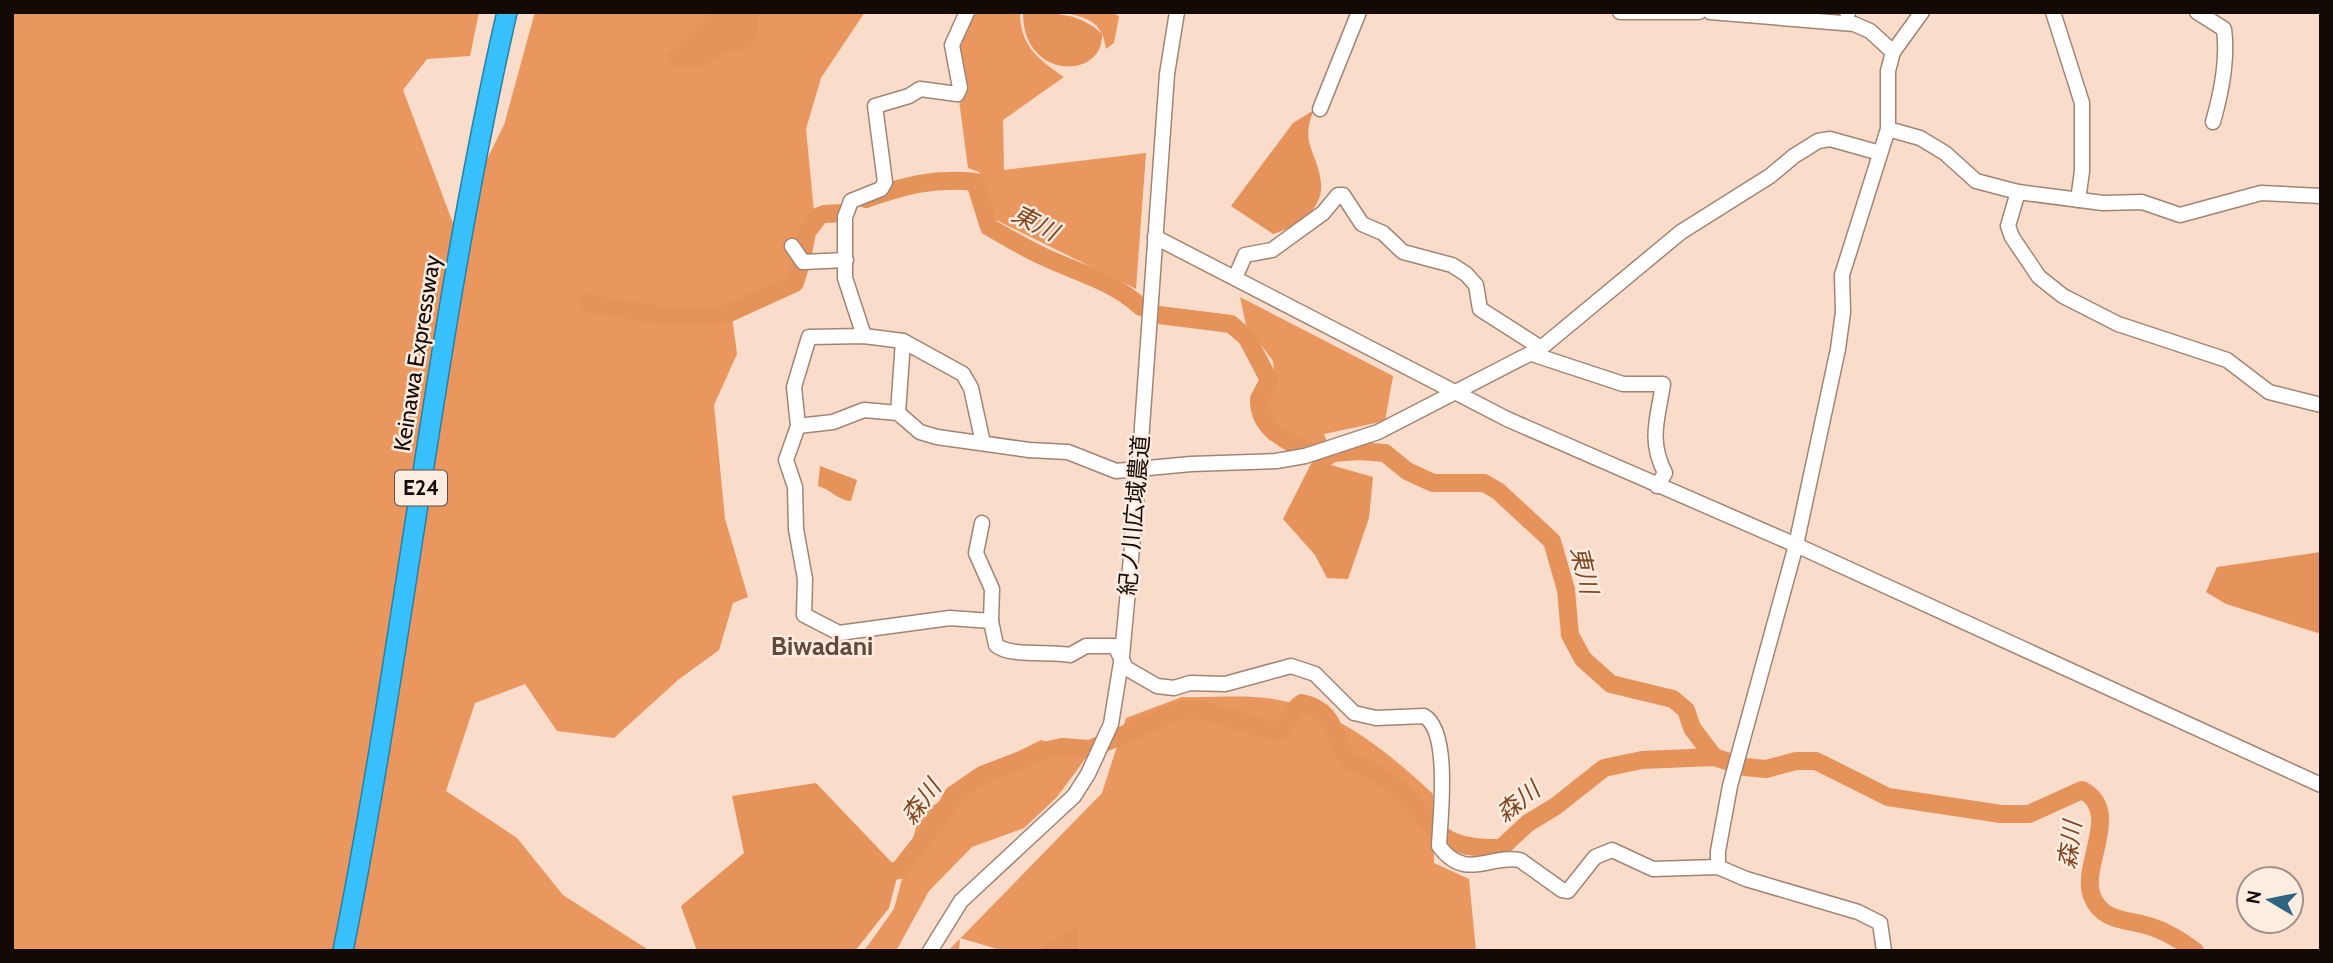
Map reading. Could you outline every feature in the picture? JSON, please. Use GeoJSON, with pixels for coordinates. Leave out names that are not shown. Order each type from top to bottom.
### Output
{"type":"FeatureCollection","features":[{"type":"Feature","properties":{"kind":"highway","name":"Keinawa Expressway"},"geometry":{"type":"LineString","coordinates":[[343,951],[399,642],[444,333],[466,205],[507,12]]}},
{"type":"Feature","properties":{"kind":"street"},"geometry":{"type":"LineString","coordinates":[[864,336],[846,287],[847,208],[851,201],[881,189],[885,182],[875,106],[909,96],[919,89],[957,94],[960,88],[952,45],[967,12]]}},
{"type":"Feature","properties":{"kind":"street","name":"紀ノ川広域農道"},"geometry":{"type":"LineString","coordinates":[[930,951],[961,901],[1074,796],[1088,774],[1111,724],[1122,656],[1139,470],[1167,74],[1177,12]]}},
{"type":"Feature","properties":{"kind":"street"},"geometry":{"type":"LineString","coordinates":[[1320,109],[1359,12]]}},
{"type":"Feature","properties":{"kind":"street"},"geometry":{"type":"LineString","coordinates":[[1620,12],[1640,15],[1699,12]]}},
{"type":"Feature","properties":{"kind":"street"},"geometry":{"type":"LineString","coordinates":[[1710,12],[1847,15],[1893,52]]}},
{"type":"Feature","properties":{"kind":"street"},"geometry":{"type":"LineString","coordinates":[[1718,867],[1718,851],[1737,765],[1796,544],[1838,349],[1843,312],[1842,275],[1888,129],[1888,71],[1893,52],[1922,12]]}},
{"type":"Feature","properties":{"kind":"street"},"geometry":{"type":"LineString","coordinates":[[2053,12],[2082,103],[2082,171],[2078,200]]}},
{"type":"Feature","properties":{"kind":"street"},"geometry":{"type":"LineString","coordinates":[[2197,12],[2224,29],[2226,42],[2220,97],[2213,122]]}},
{"type":"Feature","properties":{"kind":"street"},"geometry":{"type":"LineString","coordinates":[[1888,129],[1920,138],[1945,153],[1976,181],[2018,192],[2103,203],[2143,202],[2180,215],[2261,193],[2321,196]]}},
{"type":"Feature","properties":{"kind":"street"},"geometry":{"type":"LineString","coordinates":[[798,426],[833,422],[864,410],[898,413],[920,432],[1029,450],[1057,450],[1083,457],[1116,471],[1191,464],[1276,461],[1306,456],[1378,432],[1537,351],[1681,232],[1818,141],[1830,139],[1880,153]]}},
{"type":"Feature","properties":{"kind":"street"},"geometry":{"type":"LineString","coordinates":[[2018,192],[2008,226],[2012,237],[2039,277],[2063,296],[2118,324],[2227,359],[2269,392],[2321,405]]}},
{"type":"Feature","properties":{"kind":"street"},"geometry":{"type":"LineString","coordinates":[[1235,278],[1245,255],[1272,250],[1323,213],[1338,195],[1343,195],[1362,224],[1383,233],[1404,252],[1452,265],[1466,274],[1476,285],[1480,309],[1537,351],[1623,384],[1663,384],[1653,428],[1656,457],[1665,473],[1657,486]]}},
{"type":"Feature","properties":{"kind":"street"},"geometry":{"type":"LineString","coordinates":[[1155,237],[1456,394],[1657,486],[1796,544],[2321,785]]}},
{"type":"Feature","properties":{"kind":"street"},"geometry":{"type":"LineString","coordinates":[[792,246],[803,262],[846,260]]}},
{"type":"Feature","properties":{"kind":"street"},"geometry":{"type":"LineString","coordinates":[[983,443],[966,377],[903,341],[864,336],[808,337],[794,387],[798,426],[786,460],[795,487],[796,529],[805,579],[804,615],[839,633],[950,618],[991,621]]}},
{"type":"Feature","properties":{"kind":"street"},"geometry":{"type":"LineString","coordinates":[[898,413],[903,341]]}},
{"type":"Feature","properties":{"kind":"street"},"geometry":{"type":"LineString","coordinates":[[982,523],[976,552],[992,589],[991,621],[996,645],[1004,650],[1050,651],[1070,656],[1086,646],[1115,646],[1126,668],[1131,672],[1157,687],[1168,688],[1191,683],[1239,682],[1291,666],[1315,674],[1354,713],[1376,718],[1429,718],[1439,746],[1439,846],[1446,855],[1456,860],[1475,867],[1512,859],[1520,860],[1562,890],[1568,891],[1595,857],[1604,851],[1612,850],[1653,869],[1718,867],[1745,879],[1858,912],[1880,923],[1884,951]]}},
{"type":"Feature","properties":{"kind":"shaded area"},"geometry":{"type":"Polygon","coordinates":[[[12,12],[479,12],[470,56],[427,59],[403,90],[454,226],[504,125],[535,12],[865,12],[821,78],[806,129],[814,212],[797,267],[782,297],[760,302],[732,316],[737,354],[714,405],[725,519],[748,597],[733,603],[719,650],[678,680],[614,738],[557,731],[525,684],[475,703],[446,791],[517,838],[563,895],[650,951],[12,951],[12,12]]]}},
{"type":"Feature","properties":{"kind":"shaded area"},"geometry":{"type":"Polygon","coordinates":[[[709,12],[759,12],[756,39],[746,49],[721,54],[703,67],[670,67],[667,55],[701,25],[709,12]]]}},
{"type":"Feature","properties":{"kind":"shaded area"},"geometry":{"type":"Polygon","coordinates":[[[973,12],[1020,12],[1027,43],[1046,64],[1064,77],[1003,120],[1004,170],[1146,153],[1136,289],[996,220],[979,172],[968,168],[959,100],[968,87],[960,64],[960,48],[973,12]]]}},
{"type":"Feature","properties":{"kind":"shaded area"},"geometry":{"type":"Polygon","coordinates":[[[1023,12],[1055,13],[1085,22],[1102,34],[1099,49],[1090,60],[1078,65],[1063,66],[1048,61],[1035,51],[1026,35],[1023,12]]]}},
{"type":"Feature","properties":{"kind":"shaded area"},"geometry":{"type":"Polygon","coordinates":[[[1062,12],[1114,12],[1119,17],[1114,43],[1106,49],[1101,32],[1092,22],[1062,12]]]}},
{"type":"Feature","properties":{"kind":"shaded area"},"geometry":{"type":"Polygon","coordinates":[[[1314,110],[1308,131],[1319,172],[1321,193],[1313,209],[1299,222],[1273,234],[1231,206],[1293,123],[1314,110]]]}},
{"type":"Feature","properties":{"kind":"shaded area"},"geometry":{"type":"Polygon","coordinates":[[[1240,297],[1393,376],[1385,421],[1324,434],[1327,442],[1314,447],[1280,431],[1267,416],[1265,406],[1275,381],[1273,361],[1246,325],[1240,297]]]}},
{"type":"Feature","properties":{"kind":"shaded area"},"geometry":{"type":"Polygon","coordinates":[[[1313,460],[1373,477],[1369,518],[1348,579],[1327,578],[1315,555],[1283,519],[1313,460]]]}},
{"type":"Feature","properties":{"kind":"shaded area"},"geometry":{"type":"Polygon","coordinates":[[[820,466],[857,480],[851,501],[818,486],[820,466]]]}},
{"type":"Feature","properties":{"kind":"shaded area"},"geometry":{"type":"Polygon","coordinates":[[[2321,552],[2321,634],[2226,604],[2206,592],[2217,567],[2321,552]]]}},
{"type":"Feature","properties":{"kind":"shaded area"},"geometry":{"type":"Polygon","coordinates":[[[1182,697],[1243,697],[1267,698],[1302,706],[1343,724],[1399,763],[1433,794],[1434,863],[1469,879],[1476,951],[1079,951],[1075,925],[1036,951],[1004,951],[961,938],[1102,793],[1126,718],[1182,697]]]}},
{"type":"Feature","properties":{"kind":"shaded area"},"geometry":{"type":"Polygon","coordinates":[[[1041,740],[1088,755],[1057,797],[1024,828],[972,847],[929,891],[896,951],[864,951],[894,909],[919,816],[985,768],[1041,740]]]}},
{"type":"Feature","properties":{"kind":"shaded area"},"geometry":{"type":"Polygon","coordinates":[[[816,783],[899,870],[889,908],[855,951],[697,951],[681,906],[744,853],[732,796],[816,783]]]}},
{"type":"Feature","properties":{"kind":"shaded area"},"geometry":{"type":"Polygon","coordinates":[[[1076,924],[1079,951],[1036,951],[1076,924]]]}},
{"type":"Feature","properties":{"kind":"shaded area"},"geometry":{"type":"Polygon","coordinates":[[[960,939],[959,951],[948,951],[960,939]]]}},
{"type":"Feature","properties":{"kind":"waterway","name":"東川"},"geometry":{"type":"LineString","coordinates":[[866,199],[920,184],[975,182],[989,227],[1038,254],[1117,289],[1141,307]]}},
{"type":"Feature","properties":{"kind":"waterway","name":"東川"},"geometry":{"type":"LineString","coordinates":[[824,214],[843,213]]}},
{"type":"Feature","properties":{"kind":"waterway","name":"東川"},"geometry":{"type":"LineString","coordinates":[[802,259],[807,232],[819,216]]}},
{"type":"Feature","properties":{"kind":"waterway","name":"東川"},"geometry":{"type":"LineString","coordinates":[[587,303],[667,316],[725,315],[795,283],[801,263]]}},
{"type":"Feature","properties":{"kind":"waterway","name":"東川"},"geometry":{"type":"LineString","coordinates":[[1159,315],[1231,324],[1247,338],[1269,380],[1259,399],[1263,418],[1274,432],[1307,451]]}},
{"type":"Feature","properties":{"kind":"waterway","name":"東川"},"geometry":{"type":"LineString","coordinates":[[1316,454],[1325,458],[1333,453],[1385,453],[1407,471],[1433,483],[1484,483],[1498,491],[1552,541],[1566,590],[1570,635],[1583,659],[1611,684],[1673,699],[1686,710],[1692,728],[1714,757]]}},
{"type":"Feature","properties":{"kind":"waterway","name":"森川"},"geometry":{"type":"LineString","coordinates":[[875,875],[899,870],[940,818],[953,795],[982,775],[1044,751],[1062,747],[1090,749],[1181,710],[1219,714],[1278,732],[1302,703],[1322,712],[1328,718],[1349,761],[1380,775],[1401,791],[1443,836],[1456,843],[1475,847],[1501,848],[1528,823],[1556,806],[1604,768],[1642,760],[1714,757],[1745,767],[1766,769],[1796,761],[1816,761],[1888,797],[2001,814],[2029,814],[2082,790],[2094,799],[2099,811],[2100,825],[2090,883],[2097,905],[2110,916],[2158,929],[2195,951]]}},
{"type":"Feature","properties":{"kind":"district","name":"Biwadani"},"geometry":{"type":"Point","coordinates":[822,646]}}]}
